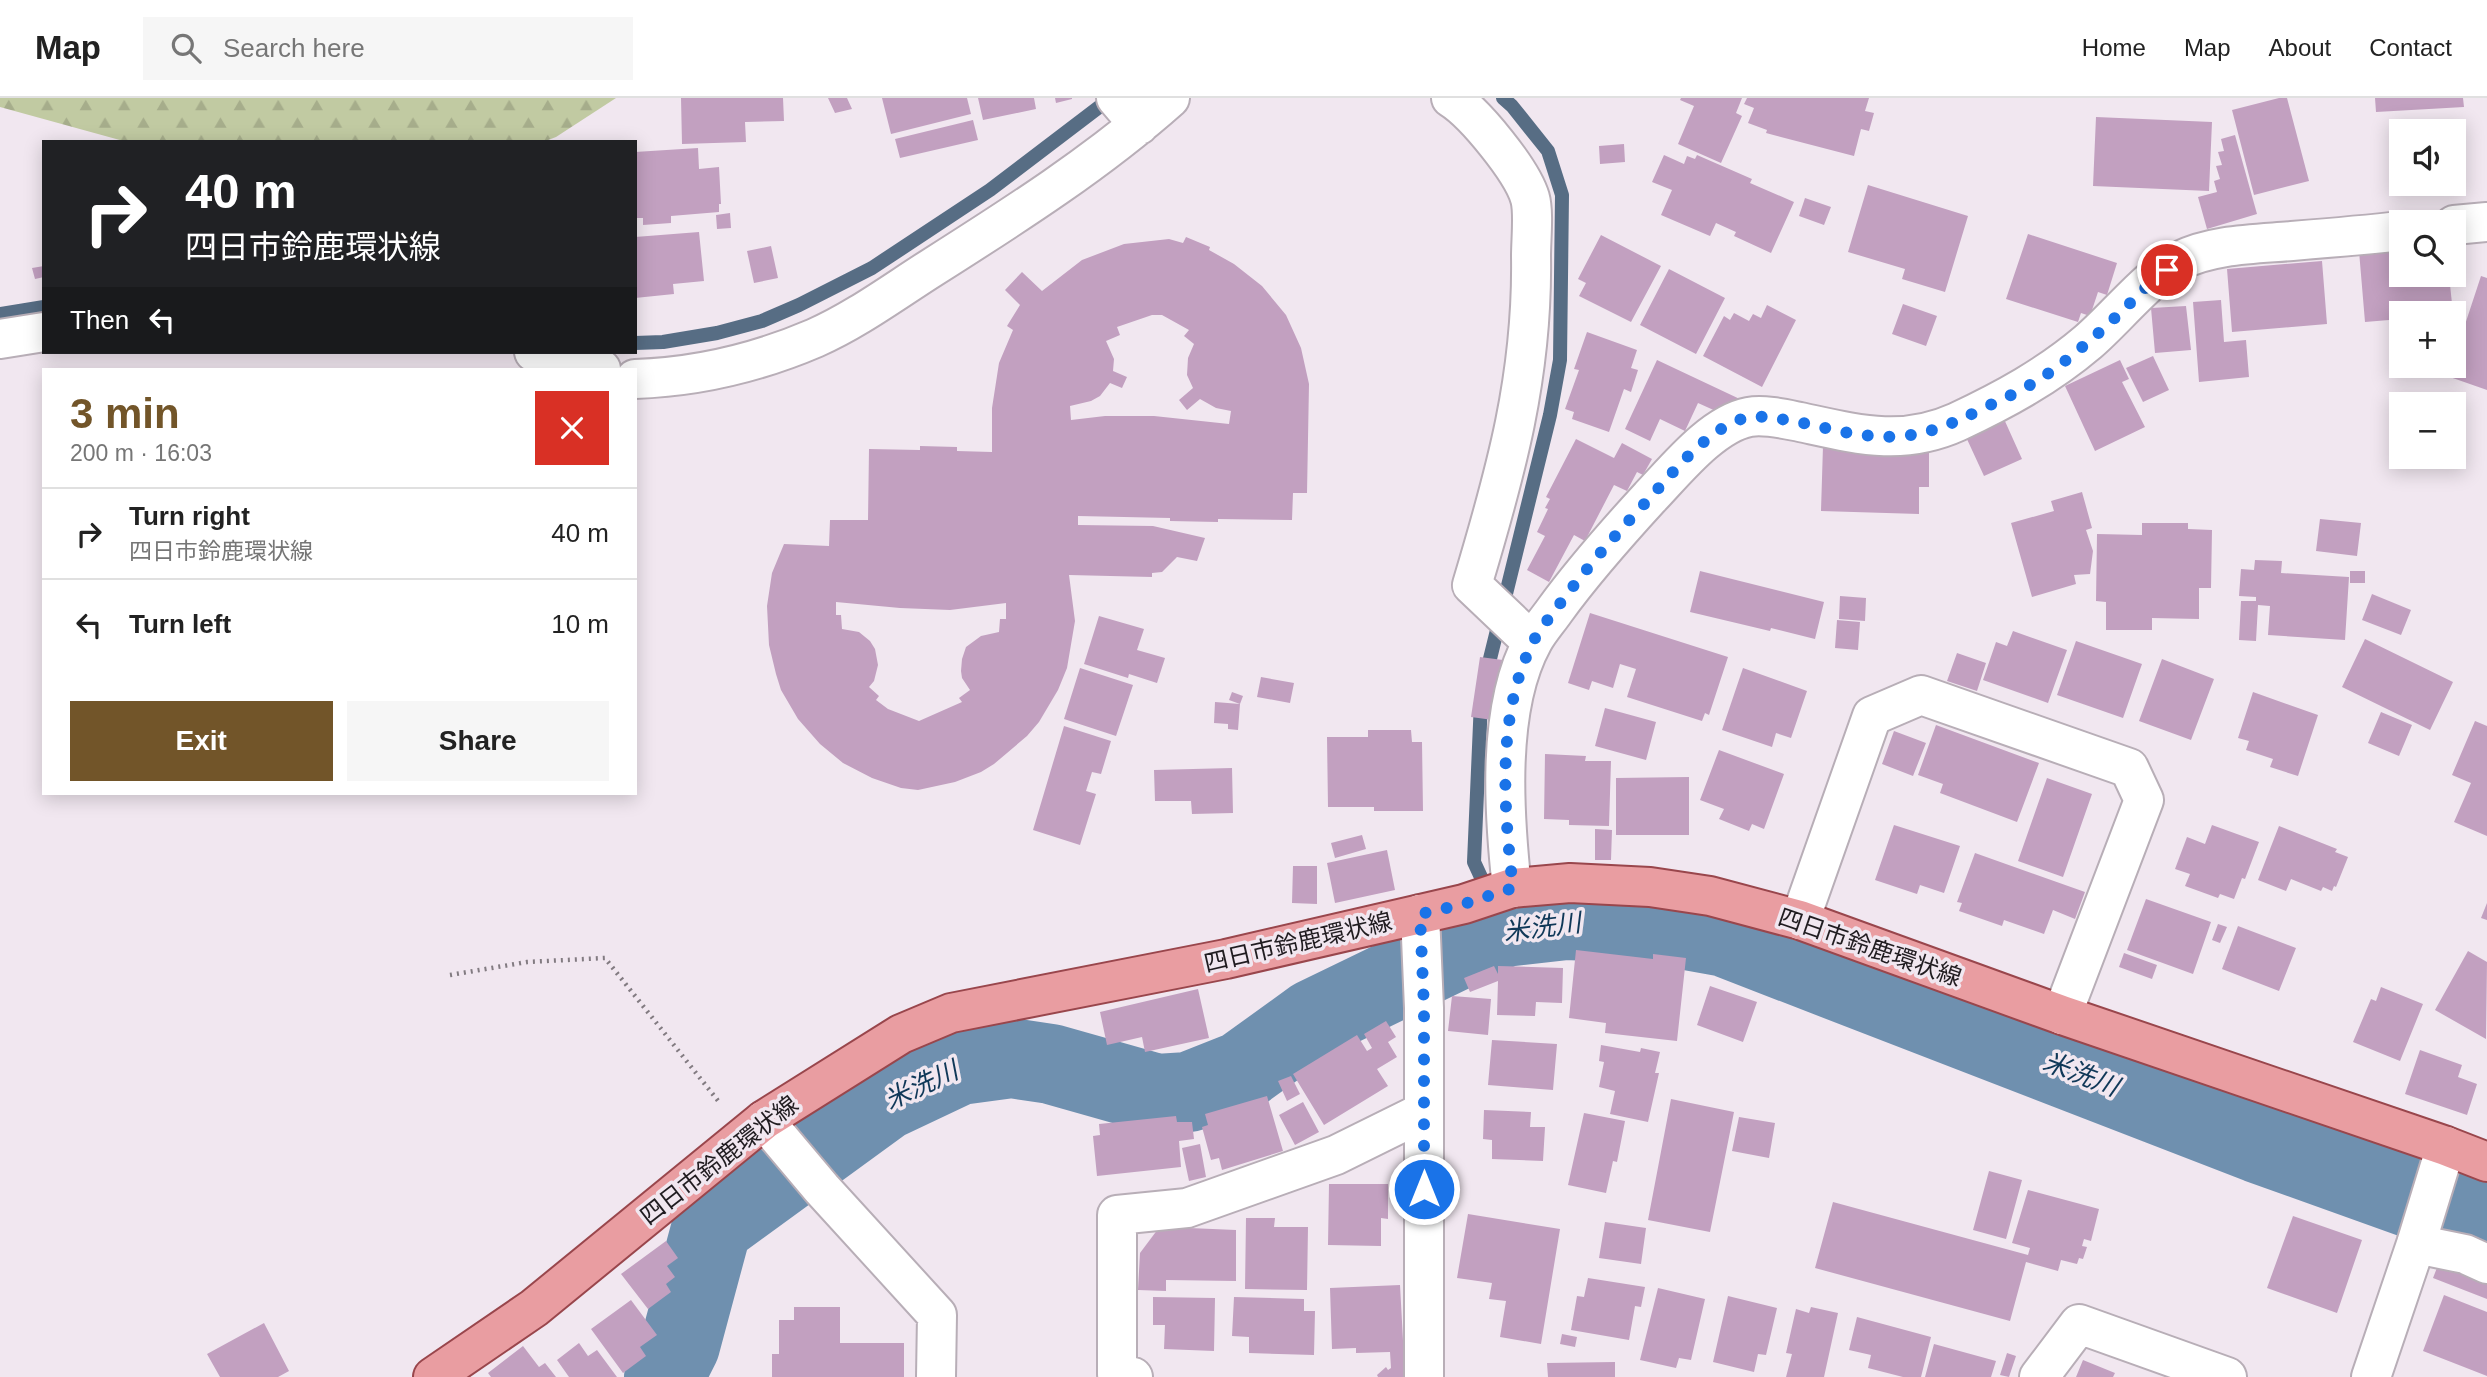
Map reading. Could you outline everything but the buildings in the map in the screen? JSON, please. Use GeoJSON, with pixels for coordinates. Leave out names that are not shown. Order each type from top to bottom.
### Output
{"type":"FeatureCollection","features":[{"type":"Feature","properties":{"kind":"main road","name":"四日市鈴鹿環状線"},"geometry":{"type":"LineString","coordinates":[[433,1377],[534,1308],[761,1130],[901,1034],[951,1013],[1226,959],[1464,904],[1507,889],[1570,883],[1650,887],[1710,896],[1800,920],[2444,1156],[2487,1162]]}},
{"type":"Feature","properties":{"kind":"street"},"geometry":{"type":"LineString","coordinates":[[637,379],[675,377],[723,368],[816,337],[1008,220],[1130,114],[1170,98]]}},
{"type":"Feature","properties":{"kind":"street"},"geometry":{"type":"LineString","coordinates":[[1451,98],[1482,127],[1512,164],[1530,198],[1532,301],[1525,376],[1510,452],[1472,585],[1527,637]]}},
{"type":"Feature","properties":{"kind":"street"},"geometry":{"type":"LineString","coordinates":[[2466,224],[2487,222]]}},
{"type":"Feature","properties":{"kind":"street"},"geometry":{"type":"LineString","coordinates":[[1507,889],[1506,759],[1516,683],[1527,637],[1700,444],[1749,416],[1782,419],[1867,436],[1916,436],[1953,424],[2052,371],[2124,310],[2155,278],[2180,261],[2227,246],[2389,232]]}},
{"type":"Feature","properties":{"kind":"street"},"geometry":{"type":"LineString","coordinates":[[0,340],[42,332]]}},
{"type":"Feature","properties":{"kind":"street"},"geometry":{"type":"LineString","coordinates":[[542,354],[597,368]]}},
{"type":"Feature","properties":{"kind":"street"},"geometry":{"type":"LineString","coordinates":[[1800,920],[1872,716],[1921,695],[2129,768],[2144,800],[2062,1014]]}},
{"type":"Feature","properties":{"kind":"street"},"geometry":{"type":"LineString","coordinates":[[1420,914],[1424,1008],[1424,1377]]}},
{"type":"Feature","properties":{"kind":"street"},"geometry":{"type":"LineString","coordinates":[[1133,1377],[1117,1374],[1117,1216],[1187,1208],[1336,1155],[1423,1112]]}},
{"type":"Feature","properties":{"kind":"street"},"geometry":{"type":"LineString","coordinates":[[761,1130],[822,1189],[937,1315],[936,1377]]}},
{"type":"Feature","properties":{"kind":"street"},"geometry":{"type":"LineString","coordinates":[[2371,1377],[2444,1156]]}},
{"type":"Feature","properties":{"kind":"street"},"geometry":{"type":"LineString","coordinates":[[2417,1241],[2465,1254],[2487,1264]]}},
{"type":"Feature","properties":{"kind":"street"},"geometry":{"type":"LineString","coordinates":[[2039,1377],[2079,1324],[2227,1377]]}},
{"type":"Feature","properties":{"kind":"path"},"geometry":{"type":"LineString","coordinates":[[450,975],[527,962],[605,958],[761,1130]]}},
{"type":"Feature","properties":{"kind":"green space"},"geometry":{"type":"Polygon","coordinates":[[[0,98],[616,98],[548,140],[120,140],[0,107],[0,98]]]}},
{"type":"Feature","properties":{"kind":"waterway"},"geometry":{"type":"LineString","coordinates":[[637,343],[663,342],[717,333],[762,321],[872,268],[990,190],[1111,98]]}},
{"type":"Feature","properties":{"kind":"waterway"},"geometry":{"type":"LineString","coordinates":[[1486,675],[1550,415],[1560,360],[1562,195],[1548,151],[1503,98]]}},
{"type":"Feature","properties":{"kind":"waterway"},"geometry":{"type":"LineString","coordinates":[[0,314],[42,307]]}},
{"type":"Feature","properties":{"kind":"waterway"},"geometry":{"type":"LineString","coordinates":[[1481,701],[1474,862],[1504,927]]}},
{"type":"Feature","properties":{"kind":"waterway","name":"米洗川"},"geometry":{"type":"LineString","coordinates":[[664,1377],[680,1345],[712,1226],[885,1100],[959,1065],[1011,1058],[1051,1064],[1157,1094],[1189,1092],[1242,1071],[1314,1019],[1504,927],[1566,920],[1647,923],[1725,937],[2258,1143],[2487,1225]]}},
{"type":"Feature","properties":{"kind":"route"},"geometry":{"type":"LineString","coordinates":[[1424,1189],[1424,1008],[1420,914],[1464,904],[1513,888],[1506,827],[1506,759],[1516,683],[1532,642],[1575,583],[1700,444],[1726,427],[1749,416],[1782,419],[1889,438],[1916,436],[1953,424],[2052,371],[2167,270]]}}]}
